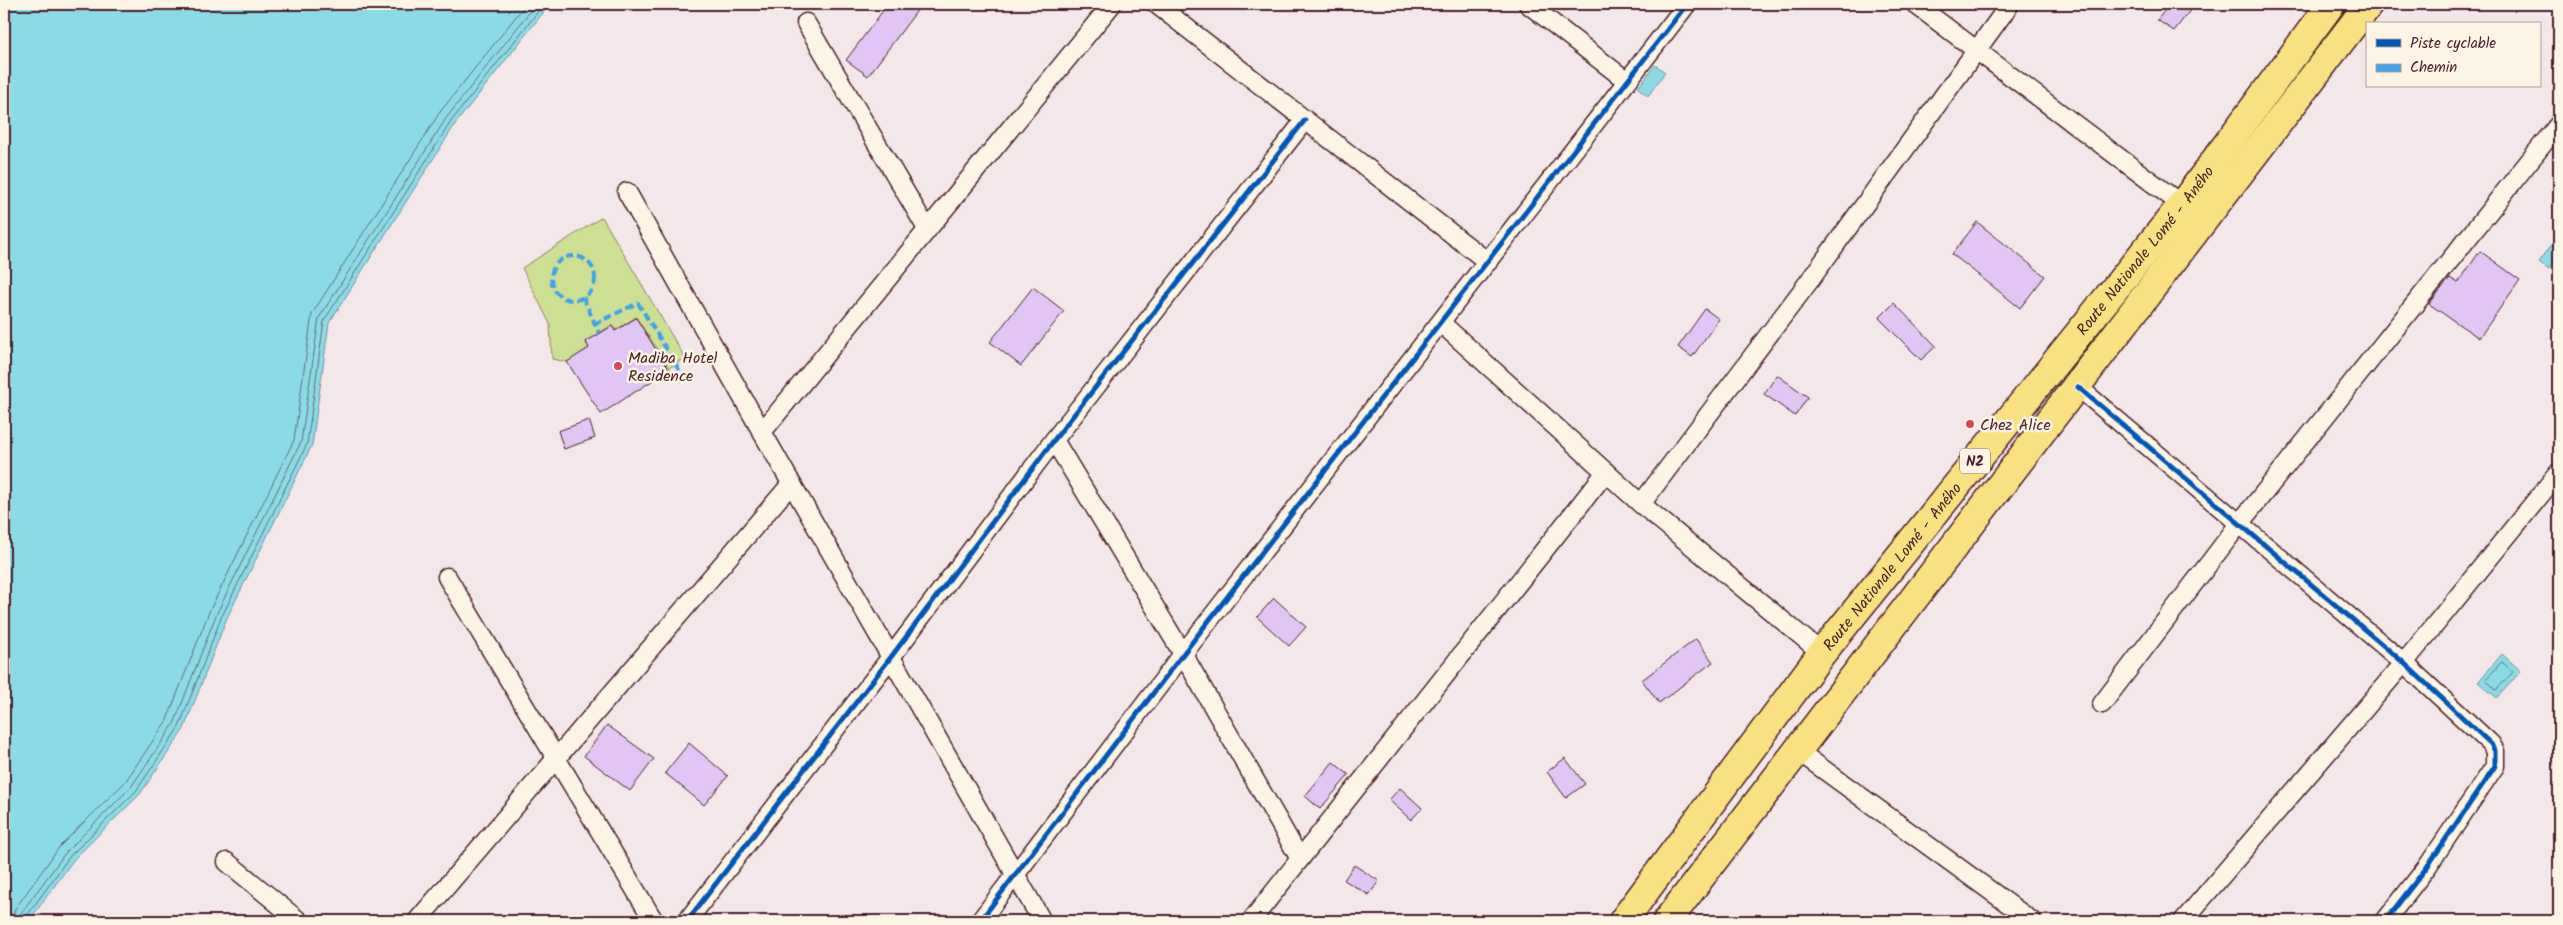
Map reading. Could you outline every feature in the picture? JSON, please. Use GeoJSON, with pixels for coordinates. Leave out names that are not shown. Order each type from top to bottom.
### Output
{"type":"FeatureCollection","features":[{"type":"Feature","properties":{"kind":"highway","name":"Route Nationale Lomé - Aného"},"geometry":{"type":"LineString","coordinates":[[1623,921],[1822,653],[2182,205],[2331,4]]}},
{"type":"Feature","properties":{"kind":"highway","name":"Route Nationale Lomé - Aného"},"geometry":{"type":"LineString","coordinates":[[1667,921],[2369,4]]}},
{"type":"Feature","properties":{"kind":"street"},"geometry":{"type":"LineString","coordinates":[[762,432],[1112,4]]}},
{"type":"Feature","properties":{"kind":"street"},"geometry":{"type":"LineString","coordinates":[[1156,4],[1488,262]]}},
{"type":"Feature","properties":{"kind":"street"},"geometry":{"type":"LineString","coordinates":[[1528,4],[1627,81]]}},
{"type":"Feature","properties":{"kind":"street"},"geometry":{"type":"LineString","coordinates":[[980,921],[1183,654],[1687,4]]}},
{"type":"Feature","properties":{"kind":"street"},"geometry":{"type":"LineString","coordinates":[[1915,4],[2182,205]]}},
{"type":"Feature","properties":{"kind":"street"},"geometry":{"type":"LineString","coordinates":[[1641,504],[1810,280],[2010,4]]}},
{"type":"Feature","properties":{"kind":"street"},"geometry":{"type":"LineString","coordinates":[[806,23],[927,229]]}},
{"type":"Feature","properties":{"kind":"street"},"geometry":{"type":"LineString","coordinates":[[687,921],[892,657],[1054,440],[1305,120]]}},
{"type":"Feature","properties":{"kind":"street"},"geometry":{"type":"LineString","coordinates":[[2102,704],[2239,524],[2559,124]]}},
{"type":"Feature","properties":{"kind":"street"},"geometry":{"type":"LineString","coordinates":[[627,192],[791,484],[1042,921]]}},
{"type":"Feature","properties":{"kind":"street"},"geometry":{"type":"LineString","coordinates":[[1441,323],[1641,504],[1822,653]]}},
{"type":"Feature","properties":{"kind":"street"},"geometry":{"type":"LineString","coordinates":[[2078,386],[2404,663],[2486,738],[2495,751],[2495,766],[2432,859],[2385,921]]}},
{"type":"Feature","properties":{"kind":"street"},"geometry":{"type":"LineString","coordinates":[[1054,440],[1183,654],[1300,859]]}},
{"type":"Feature","properties":{"kind":"street"},"geometry":{"type":"LineString","coordinates":[[1251,921],[1606,472]]}},
{"type":"Feature","properties":{"kind":"street"},"geometry":{"type":"LineString","coordinates":[[2183,921],[2404,663],[2559,472]]}},
{"type":"Feature","properties":{"kind":"street"},"geometry":{"type":"LineString","coordinates":[[417,921],[791,484]]}},
{"type":"Feature","properties":{"kind":"street"},"geometry":{"type":"LineString","coordinates":[[447,577],[555,760],[654,921]]}},
{"type":"Feature","properties":{"kind":"street"},"geometry":{"type":"LineString","coordinates":[[1798,750],[2032,921]]}},
{"type":"Feature","properties":{"kind":"street"},"geometry":{"type":"LineString","coordinates":[[227,862],[299,921]]}},
{"type":"Feature","properties":{"kind":"green space"},"geometry":{"type":"Polygon","coordinates":[[[602,217],[685,358],[669,368],[636,317],[616,330],[612,325],[585,341],[589,348],[567,362],[552,359],[550,324],[522,268],[602,217]]]}},
{"type":"Feature","properties":{"kind":"water"},"geometry":{"type":"Polygon","coordinates":[[[4,4],[550,4],[456,123],[329,323],[312,445],[226,620],[184,729],[140,794],[74,859],[29,921],[4,921],[4,4]]]}},
{"type":"Feature","properties":{"kind":"water"},"geometry":{"type":"Polygon","coordinates":[[[1655,65],[1665,72],[1648,96],[1638,88],[1655,65]]]}},
{"type":"Feature","properties":{"kind":"water"},"geometry":{"type":"Polygon","coordinates":[[[2553,243],[2559,248],[2559,254],[2549,269],[2539,262],[2553,243]]]}},
{"type":"Feature","properties":{"kind":"water"},"geometry":{"type":"Polygon","coordinates":[[[2502,654],[2521,671],[2497,698],[2478,682],[2502,654]]]}},
{"type":"Feature","properties":{"kind":"building"},"geometry":{"type":"Polygon","coordinates":[[[888,4],[922,4],[868,76],[846,60],[888,4]]]}},
{"type":"Feature","properties":{"kind":"building"},"geometry":{"type":"Polygon","coordinates":[[[2170,4],[2195,4],[2174,31],[2157,20],[2170,4]]]}},
{"type":"Feature","properties":{"kind":"building"},"geometry":{"type":"Polygon","coordinates":[[[1977,222],[2045,276],[2020,308],[1952,254],[1977,222]]]}},
{"type":"Feature","properties":{"kind":"building"},"geometry":{"type":"Polygon","coordinates":[[[2480,251],[2520,280],[2479,338],[2429,304],[2450,278],[2458,283],[2480,251]]]}},
{"type":"Feature","properties":{"kind":"building"},"geometry":{"type":"Polygon","coordinates":[[[1033,287],[1064,311],[1021,366],[990,342],[1033,287]]]}},
{"type":"Feature","properties":{"kind":"building"},"geometry":{"type":"Polygon","coordinates":[[[1894,303],[1936,346],[1921,360],[1879,318],[1894,303]]]}},
{"type":"Feature","properties":{"kind":"building"},"geometry":{"type":"Polygon","coordinates":[[[1705,309],[1719,319],[1692,357],[1678,347],[1705,309]]]}},
{"type":"Feature","properties":{"kind":"building","name":"Madiba Hotel Residence"},"geometry":{"type":"Polygon","coordinates":[[[636,318],[669,370],[601,414],[567,362],[589,348],[586,342],[612,326],[615,331],[636,318]]]}},
{"type":"Feature","properties":{"kind":"building"},"geometry":{"type":"Polygon","coordinates":[[[1777,375],[1808,397],[1795,416],[1764,394],[1777,375]]]}},
{"type":"Feature","properties":{"kind":"building"},"geometry":{"type":"Polygon","coordinates":[[[589,420],[595,438],[564,449],[558,431],[589,420]]]}},
{"type":"Feature","properties":{"kind":"building"},"geometry":{"type":"Polygon","coordinates":[[[1274,598],[1306,627],[1289,646],[1257,617],[1274,598]]]}},
{"type":"Feature","properties":{"kind":"building"},"geometry":{"type":"Polygon","coordinates":[[[1696,639],[1713,662],[1659,703],[1642,680],[1696,639]]]}},
{"type":"Feature","properties":{"kind":"building"},"geometry":{"type":"Polygon","coordinates":[[[607,725],[654,759],[630,791],[584,756],[607,725]]]}},
{"type":"Feature","properties":{"kind":"building"},"geometry":{"type":"Polygon","coordinates":[[[689,743],[728,776],[704,805],[665,773],[689,743]]]}},
{"type":"Feature","properties":{"kind":"building"},"geometry":{"type":"Polygon","coordinates":[[[1565,758],[1585,784],[1566,798],[1547,772],[1565,758]]]}},
{"type":"Feature","properties":{"kind":"building"},"geometry":{"type":"Polygon","coordinates":[[[1333,762],[1349,775],[1320,809],[1305,796],[1333,762]]]}},
{"type":"Feature","properties":{"kind":"building"},"geometry":{"type":"Polygon","coordinates":[[[1400,788],[1422,808],[1411,820],[1389,800],[1400,788]]]}},
{"type":"Feature","properties":{"kind":"building"},"geometry":{"type":"Polygon","coordinates":[[[1354,865],[1379,881],[1369,895],[1344,880],[1354,865]]]}},
{"type":"Feature","properties":{"kind":"marked path"},"geometry":{"type":"LineString","coordinates":[[573,256],[585,260],[591,266],[595,278],[591,290],[585,296],[573,300],[561,296],[555,290],[551,278],[555,266],[561,260],[573,256]]}},
{"type":"Feature","properties":{"kind":"marked path"},"geometry":{"type":"LineString","coordinates":[[583,297],[599,333]]}},
{"type":"Feature","properties":{"kind":"marked path"},"geometry":{"type":"LineString","coordinates":[[594,324],[638,303],[681,373]]}},
{"type":"Feature","properties":{"kind":"cycle path"},"geometry":{"type":"LineString","coordinates":[[980,921],[1183,654],[1687,4]]}},
{"type":"Feature","properties":{"kind":"cycle path"},"geometry":{"type":"LineString","coordinates":[[687,921],[891,657],[1054,440],[1305,120]]}},
{"type":"Feature","properties":{"kind":"cycle path"},"geometry":{"type":"LineString","coordinates":[[2078,387],[2404,663],[2491,744],[2495,751],[2495,766],[2427,867],[2385,921]]}},
{"type":"Feature","properties":{"kind":"place","name":"Madiba Hotel Residence"},"geometry":{"type":"Point","coordinates":[618,366]}},
{"type":"Feature","properties":{"kind":"place","name":"Chez Alice"},"geometry":{"type":"Point","coordinates":[1970,424]}}]}
